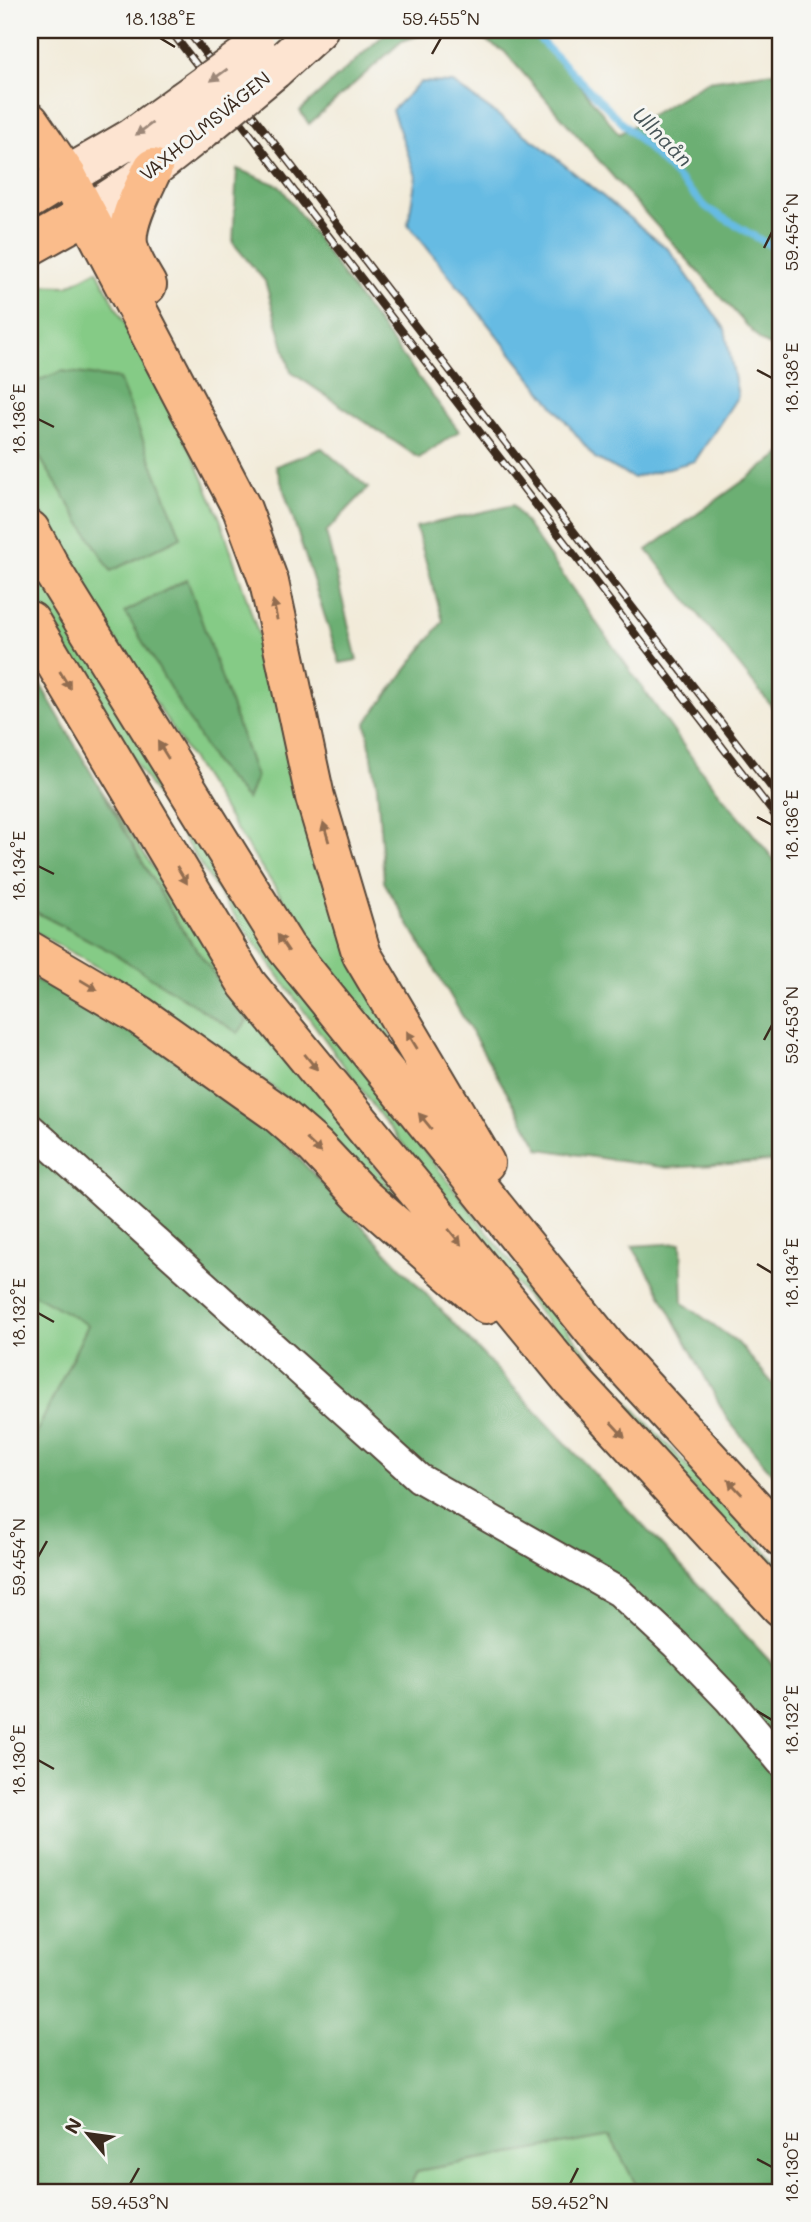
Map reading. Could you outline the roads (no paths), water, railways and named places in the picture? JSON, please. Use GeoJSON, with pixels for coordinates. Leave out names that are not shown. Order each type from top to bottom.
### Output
{"type":"FeatureCollection","features":[{"type":"Feature","properties":{"kind":"main road","name":"VAXHOLMSVÄGEN"},"geometry":{"type":"LineString","coordinates":[[87,214],[153,168],[193,115],[271,49],[318,30]]}},
{"type":"Feature","properties":{"kind":"main road"},"geometry":{"type":"LineString","coordinates":[[30,199],[132,138],[193,115]]}},
{"type":"Feature","properties":{"kind":"main road"},"geometry":{"type":"LineString","coordinates":[[30,122],[67,176],[242,509],[270,582],[316,797],[362,955],[476,1150],[606,1346]]}},
{"type":"Feature","properties":{"kind":"main road"},"geometry":{"type":"LineString","coordinates":[[153,168],[134,210],[128,243],[138,269],[195,369],[243,471],[242,509]]}},
{"type":"Feature","properties":{"kind":"main road"},"geometry":{"type":"LineString","coordinates":[[30,246],[87,214]]}},
{"type":"Feature","properties":{"kind":"main road"},"geometry":{"type":"LineString","coordinates":[[30,530],[60,584],[286,948],[606,1346],[781,1537]]}},
{"type":"Feature","properties":{"kind":"main road"},"geometry":{"type":"LineString","coordinates":[[30,621],[247,984],[572,1380],[781,1607]]}},
{"type":"Feature","properties":{"kind":"main road"},"geometry":{"type":"LineString","coordinates":[[30,951],[139,1015],[275,1112],[315,1146],[362,1196],[572,1380]]}},
{"type":"Feature","properties":{"kind":"street"},"geometry":{"type":"LineString","coordinates":[[30,1128],[419,1478],[619,1592],[729,1700],[781,1762]]}},
{"type":"Feature","properties":{"kind":"water"},"geometry":{"type":"Polygon","coordinates":[[[421,82],[453,83],[541,146],[670,251],[725,329],[738,396],[695,461],[633,478],[595,458],[408,224],[416,176],[392,110],[421,82]]]}},
{"type":"Feature","properties":{"kind":"waterway","name":"Ullnaån"},"geometry":{"type":"LineString","coordinates":[[530,30],[707,208],[781,252]]}},
{"type":"Feature","properties":{"kind":"railway"},"geometry":{"type":"LineString","coordinates":[[170,30],[781,823]]}},
{"type":"Feature","properties":{"kind":"railway"},"geometry":{"type":"LineString","coordinates":[[187,30],[781,800]]}}]}
